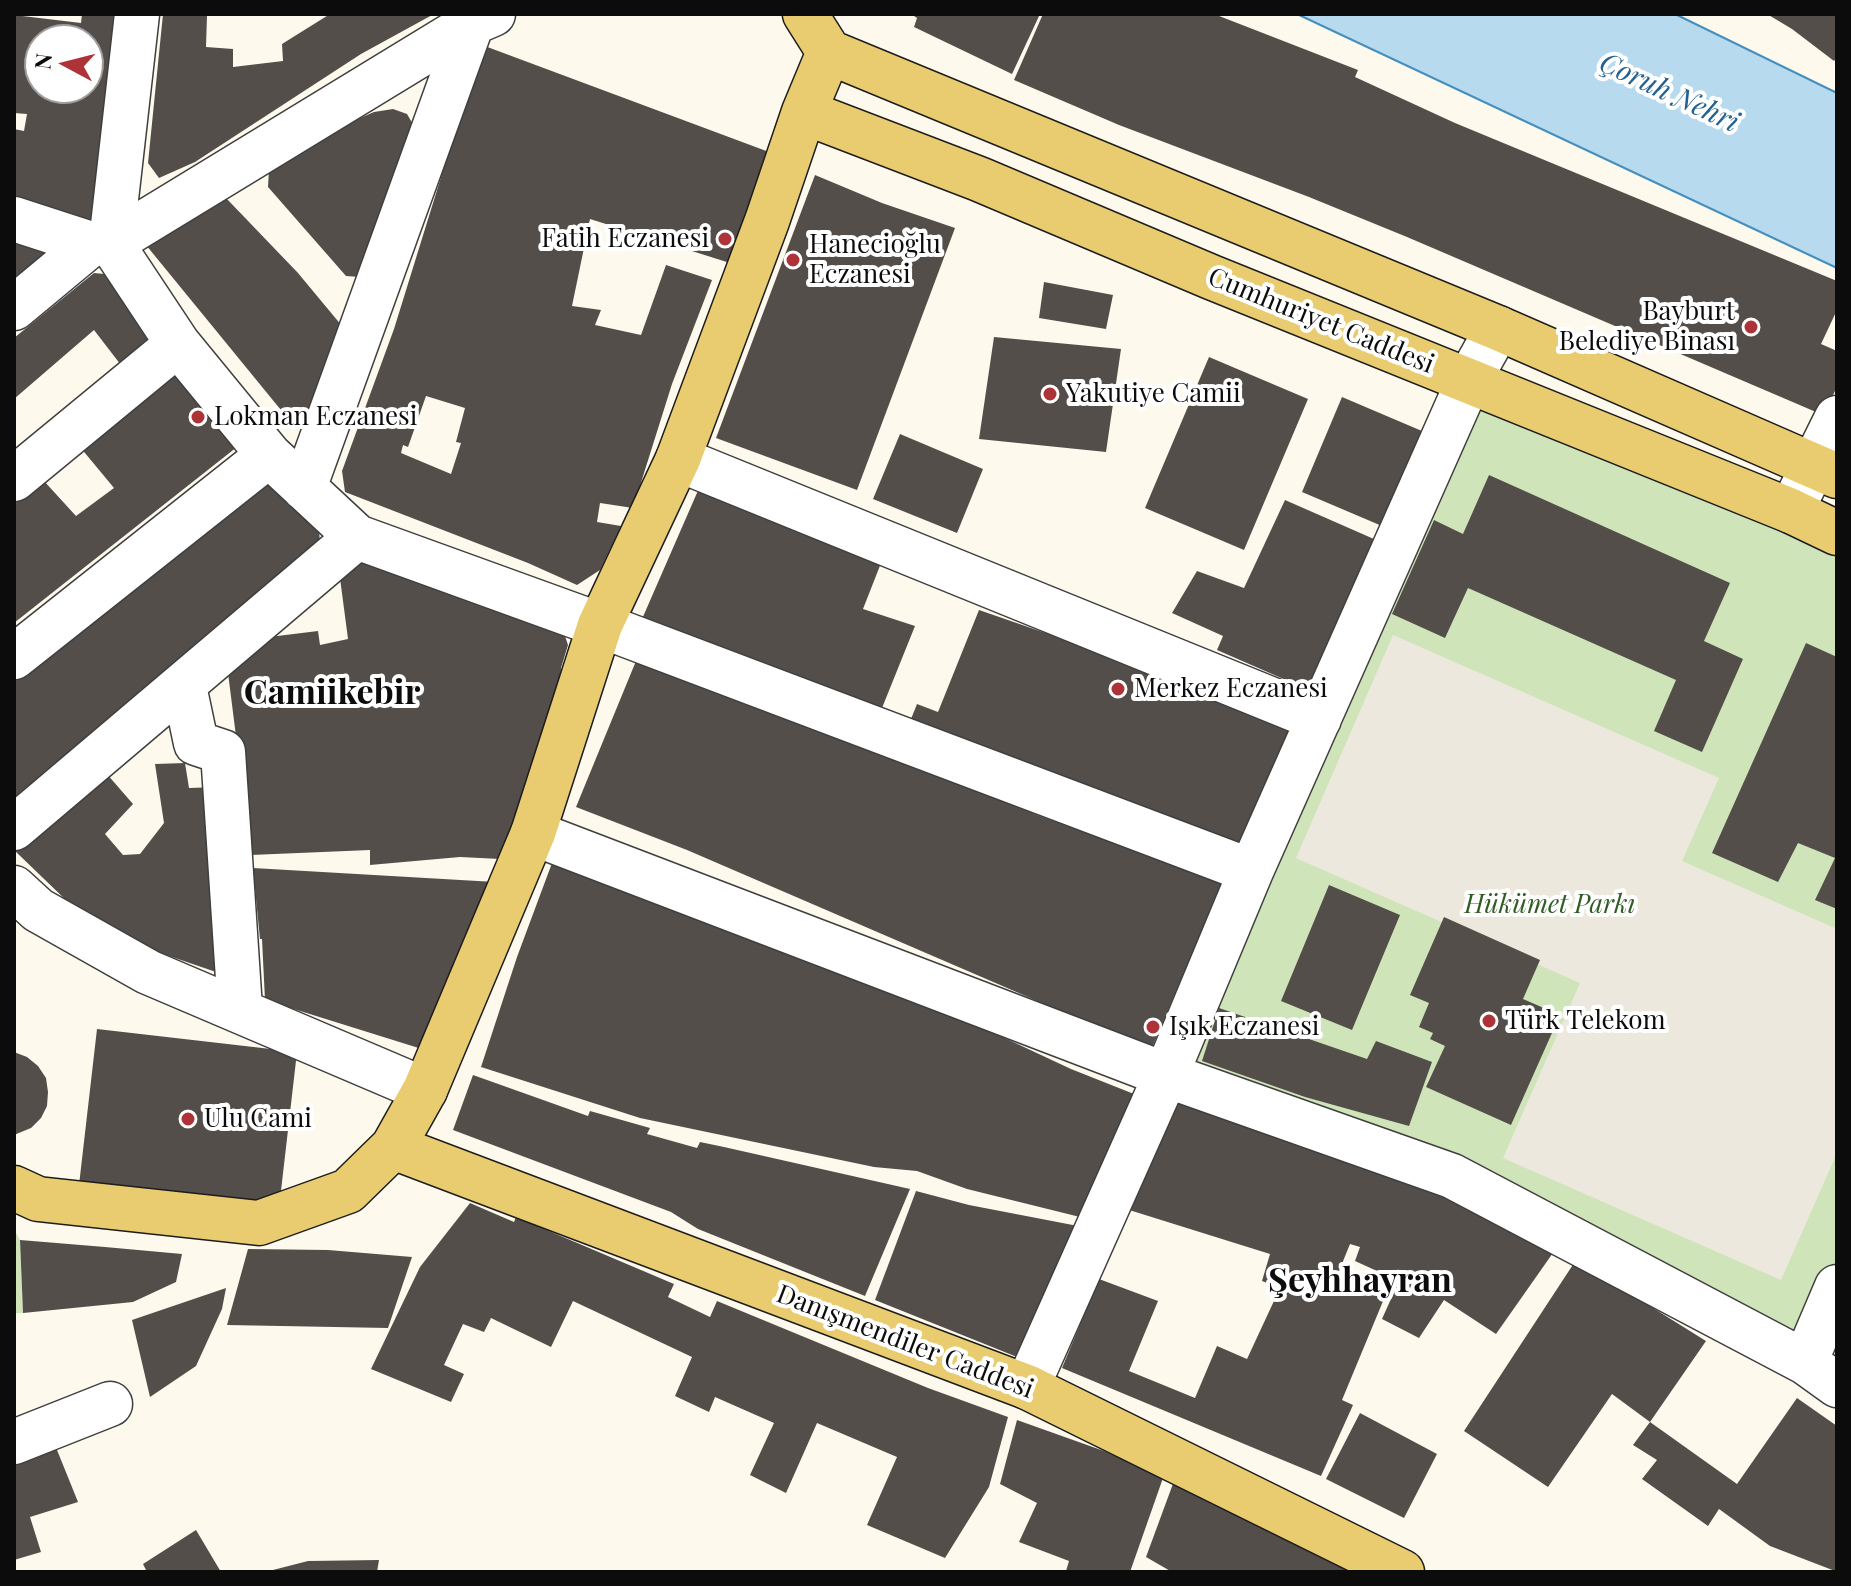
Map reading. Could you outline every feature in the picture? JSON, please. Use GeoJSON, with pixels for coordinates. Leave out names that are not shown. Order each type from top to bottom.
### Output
{"type":"FeatureCollection","features":[{"type":"Feature","properties":{"kind":"main road"},"geometry":{"type":"LineString","coordinates":[[805,14],[829,52],[1498,328],[1826,472]]}},
{"type":"Feature","properties":{"kind":"main road"},"geometry":{"type":"LineString","coordinates":[[14,1188],[38,1199],[259,1223],[348,1191],[393,1147],[425,1090],[533,833],[600,625],[678,459],[767,221],[804,112],[829,52]]}},
{"type":"Feature","properties":{"kind":"main road","name":"Cumhuriyet Caddesi"},"geometry":{"type":"LineString","coordinates":[[804,112],[979,179],[1211,277],[1791,511],[1837,533]]}},
{"type":"Feature","properties":{"kind":"main road","name":"Danışmendiler Caddesi"},"geometry":{"type":"LineString","coordinates":[[393,1147],[1027,1387],[1402,1572]]}},
{"type":"Feature","properties":{"kind":"street"},"geometry":{"type":"LineString","coordinates":[[101,243],[137,14]]}},
{"type":"Feature","properties":{"kind":"street"},"geometry":{"type":"LineString","coordinates":[[14,308],[101,243],[482,19]]}},
{"type":"Feature","properties":{"kind":"street"},"geometry":{"type":"LineString","coordinates":[[304,488],[482,19]]}},
{"type":"Feature","properties":{"kind":"street"},"geometry":{"type":"LineString","coordinates":[[14,219],[101,243],[269,455],[357,537],[600,625],[1251,871]]}},
{"type":"Feature","properties":{"kind":"street"},"geometry":{"type":"LineString","coordinates":[[1027,1387],[1469,380],[1498,328]]}},
{"type":"Feature","properties":{"kind":"street"},"geometry":{"type":"LineString","coordinates":[[14,479],[178,344]]}},
{"type":"Feature","properties":{"kind":"street"},"geometry":{"type":"LineString","coordinates":[[1791,511],[1826,472],[1837,418]]}},
{"type":"Feature","properties":{"kind":"street"},"geometry":{"type":"LineString","coordinates":[[14,657],[269,455]]}},
{"type":"Feature","properties":{"kind":"street"},"geometry":{"type":"LineString","coordinates":[[678,459],[1319,719]]}},
{"type":"Feature","properties":{"kind":"street"},"geometry":{"type":"LineString","coordinates":[[14,828],[357,537]]}},
{"type":"Feature","properties":{"kind":"street"},"geometry":{"type":"LineString","coordinates":[[184,686],[196,743],[223,752],[240,1009]]}},
{"type":"Feature","properties":{"kind":"street"},"geometry":{"type":"LineString","coordinates":[[533,833],[1166,1075],[1452,1176],[1821,1374],[1837,1287]]}},
{"type":"Feature","properties":{"kind":"street"},"geometry":{"type":"LineString","coordinates":[[22,911],[148,972],[425,1090]]}},
{"type":"Feature","properties":{"kind":"street"},"geometry":{"type":"LineString","coordinates":[[14,1442],[110,1404]]}},
{"type":"Feature","properties":{"kind":"green space","name":"Hükümet Parkı"},"geometry":{"type":"Polygon","coordinates":[[[1469,380],[1837,541],[1837,1291],[1805,1362],[1166,1075],[1469,380]]]}},
{"type":"Feature","properties":{"kind":"green space"},"geometry":{"type":"Polygon","coordinates":[[[14,1229],[20,1240],[23,1313],[14,1313],[14,1229]]]}},
{"type":"Feature","properties":{"kind":"shaded area"},"geometry":{"type":"Polygon","coordinates":[[[1393,635],[1719,778],[1682,861],[1837,929],[1837,1153],[1781,1280],[1503,1158],[1580,983],[1296,858],[1393,635]]]}},
{"type":"Feature","properties":{"kind":"water","name":"Çoruh Nehri"},"geometry":{"type":"Polygon","coordinates":[[[1297,14],[1675,14],[1837,93],[1837,268],[1297,14]]]}},
{"type":"Feature","properties":{"kind":"building"},"geometry":{"type":"Polygon","coordinates":[[[82,14],[128,14],[101,216],[86,221],[14,202],[14,129],[24,131],[27,114],[14,113],[14,15],[81,23],[82,14]]]}},
{"type":"Feature","properties":{"kind":"building"},"geometry":{"type":"Polygon","coordinates":[[[163,14],[207,16],[206,47],[233,49],[233,67],[283,61],[282,44],[330,14],[434,14],[361,54],[195,162],[159,178],[148,163],[163,14]]]}},
{"type":"Feature","properties":{"kind":"building"},"geometry":{"type":"Polygon","coordinates":[[[911,14],[1040,14],[1012,74],[914,27],[917,18],[911,14]]]}},
{"type":"Feature","properties":{"kind":"building"},"geometry":{"type":"Polygon","coordinates":[[[1043,14],[1214,14],[1358,70],[1355,77],[1455,123],[1837,281],[1837,310],[1821,344],[1837,351],[1837,387],[1823,415],[1407,237],[1119,125],[1014,80],[1043,14]]]}},
{"type":"Feature","properties":{"kind":"building"},"geometry":{"type":"Polygon","coordinates":[[[1767,14],[1837,14],[1837,57],[1834,61],[1767,14]]]}},
{"type":"Feature","properties":{"kind":"building"},"geometry":{"type":"Polygon","coordinates":[[[482,45],[769,152],[730,263],[590,219],[572,306],[601,310],[595,325],[641,335],[666,265],[712,280],[672,384],[633,508],[600,503],[597,522],[621,526],[600,570],[577,585],[345,492],[342,471],[394,329],[482,45]],[[426,396],[408,447],[403,445],[401,453],[451,474],[461,443],[456,442],[465,408],[426,396]]]}},
{"type":"Feature","properties":{"kind":"building"},"geometry":{"type":"Polygon","coordinates":[[[393,109],[407,114],[414,126],[360,277],[346,276],[268,187],[269,169],[358,119],[393,109]]]}},
{"type":"Feature","properties":{"kind":"building"},"geometry":{"type":"Polygon","coordinates":[[[815,175],[882,203],[955,228],[857,490],[716,438],[815,175]]]}},
{"type":"Feature","properties":{"kind":"building"},"geometry":{"type":"Polygon","coordinates":[[[226,198],[298,273],[342,326],[310,423],[294,426],[146,245],[226,198]]]}},
{"type":"Feature","properties":{"kind":"building"},"geometry":{"type":"Polygon","coordinates":[[[14,230],[53,242],[53,259],[14,287],[14,230]]]}},
{"type":"Feature","properties":{"kind":"building"},"geometry":{"type":"Polygon","coordinates":[[[94,273],[115,275],[158,336],[124,369],[94,330],[14,399],[14,338],[94,273]]]}},
{"type":"Feature","properties":{"kind":"building"},"geometry":{"type":"Polygon","coordinates":[[[1044,282],[1113,295],[1106,329],[1039,318],[1044,282]]]}},
{"type":"Feature","properties":{"kind":"building","name":"Yakutiye Camii"},"geometry":{"type":"Polygon","coordinates":[[[994,337],[1121,349],[1106,452],[979,439],[994,337]]]}},
{"type":"Feature","properties":{"kind":"building"},"geometry":{"type":"Polygon","coordinates":[[[1209,357],[1308,399],[1244,550],[1145,508],[1209,357]]]}},
{"type":"Feature","properties":{"kind":"building"},"geometry":{"type":"Polygon","coordinates":[[[180,366],[242,443],[14,623],[14,504],[44,481],[76,516],[114,488],[80,447],[180,366]]]}},
{"type":"Feature","properties":{"kind":"building"},"geometry":{"type":"Polygon","coordinates":[[[1342,397],[1429,434],[1389,529],[1302,492],[1342,397]]]}},
{"type":"Feature","properties":{"kind":"building"},"geometry":{"type":"Polygon","coordinates":[[[900,434],[983,469],[957,533],[873,499],[900,434]]]}},
{"type":"Feature","properties":{"kind":"building"},"geometry":{"type":"Polygon","coordinates":[[[1489,475],[1730,583],[1704,641],[1743,659],[1702,752],[1654,731],[1676,680],[1468,588],[1445,638],[1392,614],[1434,520],[1463,534],[1489,475]]]}},
{"type":"Feature","properties":{"kind":"building"},"geometry":{"type":"Polygon","coordinates":[[[261,477],[319,529],[321,558],[14,813],[14,676],[261,477]]]}},
{"type":"Feature","properties":{"kind":"building"},"geometry":{"type":"Polygon","coordinates":[[[700,486],[883,558],[863,609],[915,626],[880,713],[642,619],[700,486]]]}},
{"type":"Feature","properties":{"kind":"building"},"geometry":{"type":"Polygon","coordinates":[[[1285,500],[1383,543],[1318,694],[1217,650],[1223,636],[1172,613],[1197,571],[1244,588],[1285,500]]]}},
{"type":"Feature","properties":{"kind":"building"},"geometry":{"type":"Polygon","coordinates":[[[364,559],[564,633],[568,645],[561,668],[560,690],[500,859],[460,857],[370,865],[370,850],[251,855],[227,665],[261,638],[318,631],[320,645],[348,639],[340,578],[364,559]]]}},
{"type":"Feature","properties":{"kind":"building"},"geometry":{"type":"Polygon","coordinates":[[[979,610],[1083,646],[1298,734],[1240,856],[1029,771],[1032,765],[988,747],[984,753],[909,724],[917,704],[938,712],[979,610]]]}},
{"type":"Feature","properties":{"kind":"building"},"geometry":{"type":"Polygon","coordinates":[[[1806,643],[1837,657],[1837,909],[1815,900],[1835,858],[1798,843],[1778,882],[1712,853],[1806,643]]]}},
{"type":"Feature","properties":{"kind":"building"},"geometry":{"type":"Polygon","coordinates":[[[636,661],[1222,883],[1151,1050],[687,850],[576,807],[636,661]]]}},
{"type":"Feature","properties":{"kind":"building"},"geometry":{"type":"Polygon","coordinates":[[[185,763],[189,788],[218,787],[216,972],[99,932],[14,850],[106,773],[133,804],[105,834],[123,855],[140,854],[164,823],[155,764],[185,763]]]}},
{"type":"Feature","properties":{"kind":"building"},"geometry":{"type":"Polygon","coordinates":[[[555,855],[979,1026],[1071,1069],[1134,1094],[1080,1217],[967,1189],[917,1171],[874,1167],[640,1118],[481,1067],[555,855]]]}},
{"type":"Feature","properties":{"kind":"building"},"geometry":{"type":"Polygon","coordinates":[[[253,868],[495,882],[425,1050],[265,1000],[262,939],[253,868]]]}},
{"type":"Feature","properties":{"kind":"building"},"geometry":{"type":"Polygon","coordinates":[[[1329,885],[1400,915],[1352,1030],[1281,1001],[1329,885]]]}},
{"type":"Feature","properties":{"kind":"building","name":"Türk Telekom"},"geometry":{"type":"Polygon","coordinates":[[[1444,917],[1540,960],[1523,999],[1560,1015],[1511,1125],[1426,1087],[1445,1046],[1430,1039],[1433,1033],[1419,1027],[1429,1003],[1410,995],[1444,917]]]}},
{"type":"Feature","properties":{"kind":"building"},"geometry":{"type":"Polygon","coordinates":[[[1219,1008],[1367,1059],[1376,1041],[1432,1062],[1409,1126],[1305,1097],[1202,1061],[1219,1008]]]}},
{"type":"Feature","properties":{"kind":"building","name":"Ulu Cami"},"geometry":{"type":"Polygon","coordinates":[[[97,1029],[297,1052],[279,1208],[79,1185],[97,1029]]]}},
{"type":"Feature","properties":{"kind":"building"},"geometry":{"type":"Polygon","coordinates":[[[14,1052],[38,1066],[46,1078],[48,1092],[47,1106],[41,1118],[31,1128],[14,1135],[14,1052]]]}},
{"type":"Feature","properties":{"kind":"building"},"geometry":{"type":"Polygon","coordinates":[[[473,1075],[588,1116],[590,1111],[650,1128],[647,1134],[697,1148],[700,1142],[910,1189],[865,1296],[698,1229],[671,1212],[453,1130],[473,1075]]]}},
{"type":"Feature","properties":{"kind":"building"},"geometry":{"type":"Polygon","coordinates":[[[1171,1096],[1391,1170],[1555,1250],[1496,1334],[1444,1300],[1419,1338],[1382,1319],[1399,1281],[1355,1261],[1360,1247],[1350,1244],[1337,1276],[1386,1294],[1342,1400],[1353,1405],[1321,1476],[1062,1368],[1099,1279],[1158,1301],[1129,1371],[1195,1398],[1217,1346],[1247,1359],[1280,1288],[1262,1281],[1270,1254],[1126,1209],[1171,1096]]]}},
{"type":"Feature","properties":{"kind":"building"},"geometry":{"type":"Polygon","coordinates":[[[916,1191],[969,1205],[1078,1226],[1022,1359],[875,1300],[916,1191]]]}},
{"type":"Feature","properties":{"kind":"building"},"geometry":{"type":"Polygon","coordinates":[[[470,1203],[514,1222],[516,1217],[674,1284],[668,1297],[710,1317],[717,1301],[928,1388],[1008,1417],[989,1487],[945,1558],[867,1525],[897,1457],[817,1423],[786,1493],[750,1475],[774,1423],[715,1397],[709,1412],[675,1396],[692,1357],[573,1301],[551,1347],[491,1318],[484,1332],[463,1324],[444,1365],[464,1374],[451,1402],[371,1369],[420,1267],[470,1203]]]}},
{"type":"Feature","properties":{"kind":"building"},"geometry":{"type":"Polygon","coordinates":[[[20,1240],[182,1254],[176,1282],[133,1302],[23,1313],[20,1240]]]}},
{"type":"Feature","properties":{"kind":"building"},"geometry":{"type":"Polygon","coordinates":[[[248,1249],[328,1250],[412,1257],[388,1328],[227,1325],[248,1249]]]}},
{"type":"Feature","properties":{"kind":"building"},"geometry":{"type":"Polygon","coordinates":[[[1576,1260],[1706,1341],[1650,1422],[1612,1394],[1548,1487],[1464,1431],[1576,1260]]]}},
{"type":"Feature","properties":{"kind":"building"},"geometry":{"type":"Polygon","coordinates":[[[226,1288],[222,1309],[196,1366],[150,1397],[132,1320],[226,1288]]]}},
{"type":"Feature","properties":{"kind":"building"},"geometry":{"type":"Polygon","coordinates":[[[1797,1398],[1837,1426],[1835,1571],[1770,1546],[1719,1509],[1708,1526],[1642,1479],[1657,1460],[1633,1445],[1650,1422],[1737,1484],[1797,1398]]]}},
{"type":"Feature","properties":{"kind":"building"},"geometry":{"type":"Polygon","coordinates":[[[1360,1413],[1437,1454],[1404,1518],[1326,1479],[1360,1413]]]}},
{"type":"Feature","properties":{"kind":"building"},"geometry":{"type":"Polygon","coordinates":[[[1017,1420],[1104,1451],[1163,1478],[1130,1572],[1069,1572],[1066,1571],[1069,1561],[1019,1542],[1037,1503],[1000,1484],[1017,1420]]]}},
{"type":"Feature","properties":{"kind":"building"},"geometry":{"type":"Polygon","coordinates":[[[55,1445],[78,1502],[30,1517],[41,1552],[14,1560],[14,1462],[55,1445]]]}},
{"type":"Feature","properties":{"kind":"building"},"geometry":{"type":"Polygon","coordinates":[[[1174,1481],[1365,1572],[1172,1572],[1146,1557],[1174,1481]]]}},
{"type":"Feature","properties":{"kind":"building"},"geometry":{"type":"Polygon","coordinates":[[[196,1530],[221,1572],[147,1572],[143,1564],[196,1530]]]}},
{"type":"Feature","properties":{"kind":"building"},"geometry":{"type":"Polygon","coordinates":[[[379,1560],[377,1572],[269,1571],[308,1561],[379,1560]]]}},
{"type":"Feature","properties":{"kind":"place","name":"Fatih Eczanesi"},"geometry":{"type":"Point","coordinates":[725,239]}},
{"type":"Feature","properties":{"kind":"place","name":"Hanecioğlu Eczanesi"},"geometry":{"type":"Point","coordinates":[793,260]}},
{"type":"Feature","properties":{"kind":"place","name":"Bayburt Belediye Binası"},"geometry":{"type":"Point","coordinates":[1751,327]}},
{"type":"Feature","properties":{"kind":"place","name":"Yakutiye Camii"},"geometry":{"type":"Point","coordinates":[1050,394]}},
{"type":"Feature","properties":{"kind":"place","name":"Lokman Eczanesi"},"geometry":{"type":"Point","coordinates":[198,417]}},
{"type":"Feature","properties":{"kind":"place","name":"Merkez Eczanesi"},"geometry":{"type":"Point","coordinates":[1118,689]}},
{"type":"Feature","properties":{"kind":"place","name":"Türk Telekom"},"geometry":{"type":"Point","coordinates":[1489,1021]}},
{"type":"Feature","properties":{"kind":"place","name":"Işık Eczanesi"},"geometry":{"type":"Point","coordinates":[1153,1027]}},
{"type":"Feature","properties":{"kind":"place","name":"Ulu Cami"},"geometry":{"type":"Point","coordinates":[188,1119]}},
{"type":"Feature","properties":{"kind":"district","name":"Camiikebir"},"geometry":{"type":"Point","coordinates":[332,693]}},
{"type":"Feature","properties":{"kind":"district","name":"Şeyhhayran"},"geometry":{"type":"Point","coordinates":[1360,1281]}}]}
